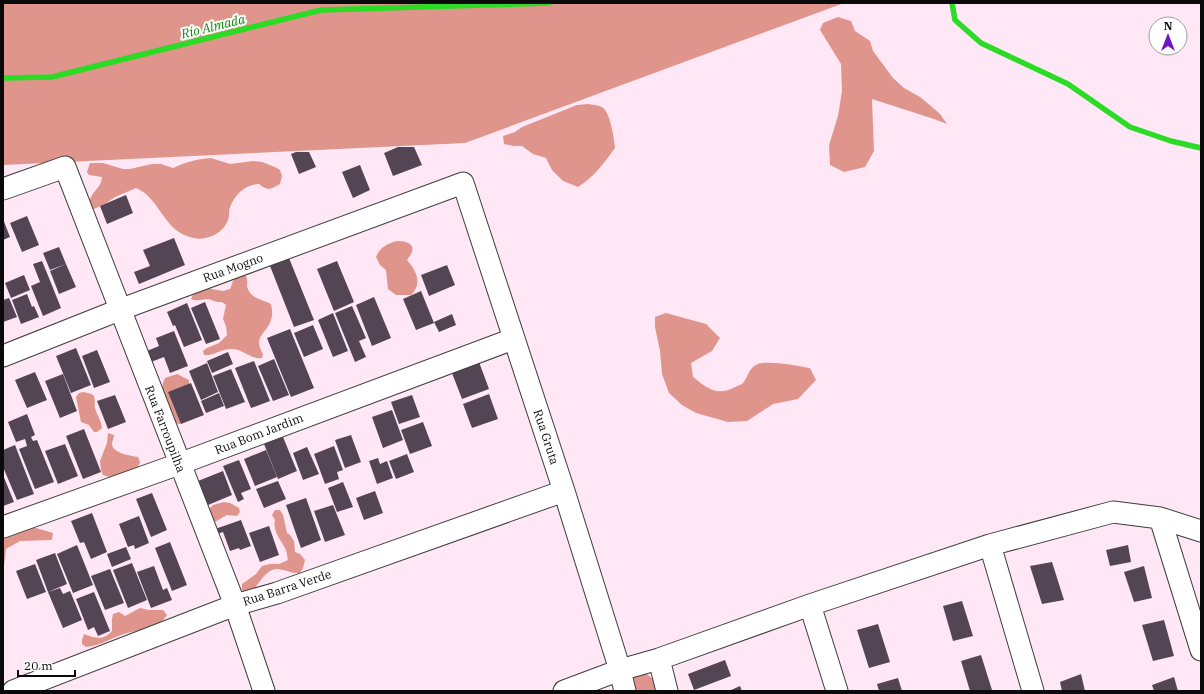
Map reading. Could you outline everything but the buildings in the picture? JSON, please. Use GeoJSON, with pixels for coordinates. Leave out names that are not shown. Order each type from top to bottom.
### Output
{"type":"FeatureCollection","features":[{"type":"Feature","properties":{"kind":"street","name":"Rua Farroupilha"},"geometry":{"type":"LineString","coordinates":[[3,189],[65,167],[119,310],[235,605],[264,691]]}},
{"type":"Feature","properties":{"kind":"street","name":"Rua Mogno"},"geometry":{"type":"LineString","coordinates":[[3,356],[119,310],[463,183]]}},
{"type":"Feature","properties":{"kind":"street","name":"Rua Gruta"},"geometry":{"type":"LineString","coordinates":[[463,183],[564,491],[620,670],[625,691]]}},
{"type":"Feature","properties":{"kind":"street","name":"Rua Bom Jardim"},"geometry":{"type":"LineString","coordinates":[[3,527],[179,464],[513,339]]}},
{"type":"Feature","properties":{"kind":"street","name":"Rua Barra Verde"},"geometry":{"type":"LineString","coordinates":[[14,691],[235,605],[277,593],[564,491]]}},
{"type":"Feature","properties":{"kind":"street"},"geometry":{"type":"LineString","coordinates":[[564,691],[620,670],[658,659],[810,605],[990,545],[1113,512],[1160,518],[1201,531]]}},
{"type":"Feature","properties":{"kind":"street"},"geometry":{"type":"LineString","coordinates":[[1160,518],[1201,650]]}},
{"type":"Feature","properties":{"kind":"street"},"geometry":{"type":"LineString","coordinates":[[990,545],[1033,691]]}},
{"type":"Feature","properties":{"kind":"street"},"geometry":{"type":"LineString","coordinates":[[810,605],[838,691]]}},
{"type":"Feature","properties":{"kind":"street"},"geometry":{"type":"LineString","coordinates":[[658,659],[667,691]]}},
{"type":"Feature","properties":{"kind":"shaded area"},"geometry":{"type":"Polygon","coordinates":[[[3,3],[844,3],[465,143],[3,165],[3,3]]]}},
{"type":"Feature","properties":{"kind":"shaded area"},"geometry":{"type":"Polygon","coordinates":[[[838,17],[851,21],[855,31],[870,41],[873,51],[893,78],[904,88],[920,97],[931,106],[940,114],[947,124],[872,99],[874,151],[865,167],[844,172],[830,165],[829,145],[838,116],[842,91],[841,64],[820,30],[823,23],[838,17]]]}},
{"type":"Feature","properties":{"kind":"shaded area"},"geometry":{"type":"Polygon","coordinates":[[[588,104],[604,108],[611,123],[615,148],[594,174],[578,187],[563,181],[552,170],[546,158],[533,154],[522,146],[504,144],[503,136],[577,105],[588,104]]]}},
{"type":"Feature","properties":{"kind":"shaded area"},"geometry":{"type":"Polygon","coordinates":[[[211,158],[230,164],[253,161],[262,162],[280,170],[282,176],[280,184],[269,189],[259,184],[254,184],[245,188],[232,202],[228,220],[222,230],[209,237],[199,239],[185,235],[178,231],[167,220],[153,201],[136,188],[115,197],[94,209],[89,204],[90,199],[100,185],[102,177],[89,175],[87,172],[90,163],[103,163],[123,169],[152,164],[161,164],[173,168],[191,161],[211,158]]]}},
{"type":"Feature","properties":{"kind":"shaded area"},"geometry":{"type":"Polygon","coordinates":[[[397,241],[407,242],[412,246],[412,252],[407,260],[417,277],[417,286],[411,295],[396,295],[388,289],[386,270],[380,265],[376,257],[384,246],[397,241]]]}},
{"type":"Feature","properties":{"kind":"shaded area"},"geometry":{"type":"Polygon","coordinates":[[[238,276],[246,276],[247,286],[251,294],[271,304],[271,320],[261,336],[259,343],[263,354],[262,358],[255,357],[236,349],[228,349],[204,355],[203,351],[219,343],[227,335],[226,326],[223,319],[226,305],[222,302],[216,302],[208,299],[191,299],[194,293],[206,288],[223,291],[230,289],[233,281],[238,276]]]}},
{"type":"Feature","properties":{"kind":"shaded area"},"geometry":{"type":"Polygon","coordinates":[[[666,313],[706,324],[720,338],[712,351],[691,363],[693,377],[712,390],[729,390],[743,383],[752,368],[763,363],[784,364],[810,368],[816,380],[798,399],[773,404],[747,421],[728,422],[696,413],[682,405],[669,393],[662,374],[660,351],[655,327],[655,317],[666,313]]]}},
{"type":"Feature","properties":{"kind":"shaded area"},"geometry":{"type":"Polygon","coordinates":[[[177,374],[189,380],[183,422],[180,424],[174,423],[166,406],[162,389],[165,378],[177,374]]]}},
{"type":"Feature","properties":{"kind":"shaded area"},"geometry":{"type":"Polygon","coordinates":[[[83,392],[93,395],[95,408],[102,428],[97,432],[94,432],[89,425],[81,422],[76,397],[79,393],[83,392]]]}},
{"type":"Feature","properties":{"kind":"shaded area"},"geometry":{"type":"Polygon","coordinates":[[[108,433],[114,435],[112,444],[115,450],[122,454],[138,457],[140,462],[137,470],[109,477],[103,475],[100,461],[107,443],[108,433]]]}},
{"type":"Feature","properties":{"kind":"shaded area"},"geometry":{"type":"Polygon","coordinates":[[[224,502],[230,503],[239,508],[240,512],[237,516],[227,515],[213,523],[208,510],[213,505],[224,502]]]}},
{"type":"Feature","properties":{"kind":"shaded area"},"geometry":{"type":"Polygon","coordinates":[[[275,510],[280,510],[283,515],[287,533],[294,541],[295,552],[300,554],[305,560],[303,568],[300,573],[275,569],[267,573],[255,588],[247,594],[242,590],[242,584],[256,574],[262,566],[279,564],[288,560],[286,550],[275,528],[275,520],[272,515],[275,510]]]}},
{"type":"Feature","properties":{"kind":"shaded area"},"geometry":{"type":"Polygon","coordinates":[[[29,526],[53,533],[52,540],[20,541],[6,549],[3,565],[3,533],[29,526]]]}},
{"type":"Feature","properties":{"kind":"shaded area"},"geometry":{"type":"Polygon","coordinates":[[[140,608],[149,610],[163,610],[167,615],[162,621],[156,624],[124,634],[101,644],[86,647],[82,644],[84,634],[99,638],[109,634],[112,631],[113,614],[119,612],[125,616],[140,608]]]}},
{"type":"Feature","properties":{"kind":"shaded area"},"geometry":{"type":"Polygon","coordinates":[[[641,669],[654,680],[655,691],[631,691],[629,670],[641,669]]]}},
{"type":"Feature","properties":{"kind":"waterway","name":"Río Almada"},"geometry":{"type":"LineString","coordinates":[[3,78],[52,77],[321,10],[549,3]]}},
{"type":"Feature","properties":{"kind":"waterway"},"geometry":{"type":"LineString","coordinates":[[952,3],[955,20],[981,43],[1068,84],[1130,127],[1171,141],[1201,148]]}}]}
